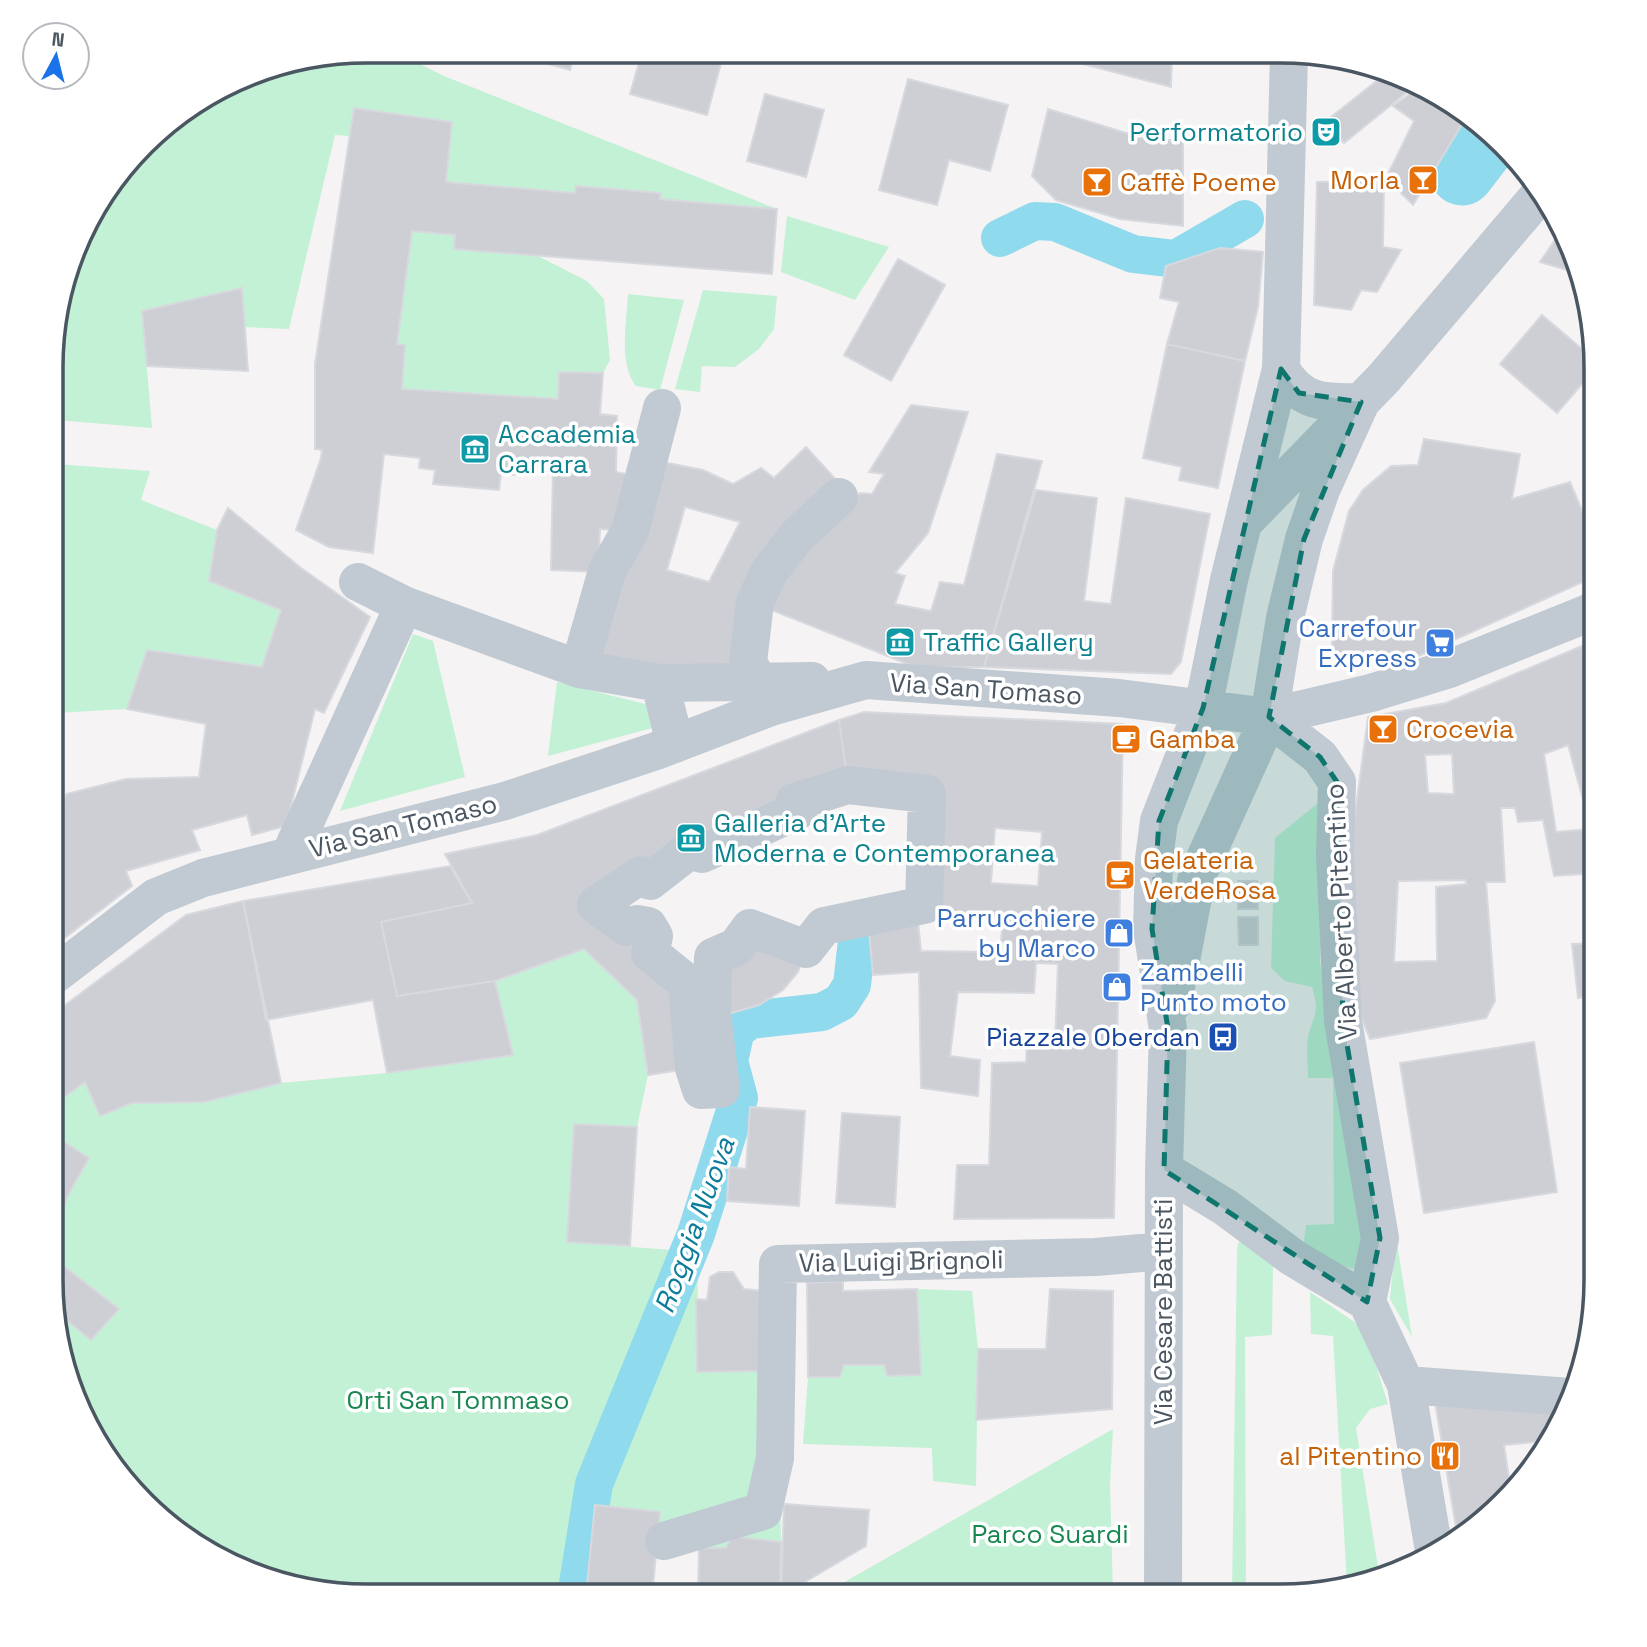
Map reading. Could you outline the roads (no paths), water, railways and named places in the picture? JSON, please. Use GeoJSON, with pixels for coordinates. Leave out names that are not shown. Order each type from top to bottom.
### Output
{"type":"FeatureCollection","features":[{"type":"Feature","properties":{"kind":"street"},"geometry":{"type":"LineString","coordinates":[[1285,618],[1287,478],[1281,369],[1289,63]]}},
{"type":"Feature","properties":{"kind":"street"},"geometry":{"type":"LineString","coordinates":[[1244,523],[1360,402],[1535,201]]}},
{"type":"Feature","properties":{"kind":"street"},"geometry":{"type":"LineString","coordinates":[[1281,369],[1291,388],[1299,393],[1326,401],[1360,402]]}},
{"type":"Feature","properties":{"kind":"street","name":"Via Cesare Battisti"},"geometry":{"type":"LineString","coordinates":[[1168,1029],[1152,929],[1154,859],[1159,821],[1203,708],[1281,369]]}},
{"type":"Feature","properties":{"kind":"street"},"geometry":{"type":"LineString","coordinates":[[1285,618],[1304,538],[1321,490],[1360,402]]}},
{"type":"Feature","properties":{"kind":"street"},"geometry":{"type":"LineString","coordinates":[[579,669],[607,572],[630,531],[662,408]]}},
{"type":"Feature","properties":{"kind":"street"},"geometry":{"type":"LineString","coordinates":[[765,695],[748,662],[755,602],[769,572],[796,537],[839,497]]}},
{"type":"Feature","properties":{"kind":"street"},"geometry":{"type":"LineString","coordinates":[[358,582],[397,618],[579,669],[765,695]]}},
{"type":"Feature","properties":{"kind":"street"},"geometry":{"type":"LineString","coordinates":[[1203,708],[1269,717],[1371,694],[1449,669],[1584,615]]}},
{"type":"Feature","properties":{"kind":"street"},"geometry":{"type":"LineString","coordinates":[[290,855],[397,618]]}},
{"type":"Feature","properties":{"kind":"street","name":"Via Cesare Battisti"},"geometry":{"type":"LineString","coordinates":[[1163,1584],[1164,1170],[1168,1029],[1198,876],[1269,717],[1285,618]]}},
{"type":"Feature","properties":{"kind":"street","name":"Via San Tomaso"},"geometry":{"type":"LineString","coordinates":[[63,968],[156,897],[203,878],[506,800],[675,744],[765,695],[866,680],[1130,699],[1203,708]]}},
{"type":"Feature","properties":{"kind":"street"},"geometry":{"type":"LineString","coordinates":[[660,682],[675,744]]}},
{"type":"Feature","properties":{"kind":"street","name":"Via Alberto Pitentino"},"geometry":{"type":"LineString","coordinates":[[1269,717],[1320,757],[1337,782],[1335,856],[1343,1021],[1380,1238],[1367,1302]]}},
{"type":"Feature","properties":{"kind":"street"},"geometry":{"type":"LineString","coordinates":[[848,785],[927,794],[924,905],[824,926],[806,949],[750,928],[736,947],[713,957],[712,1013],[721,1089],[701,1090],[694,1068],[687,983],[650,953],[654,936],[648,926],[637,924],[626,927],[596,905],[641,875],[650,881],[695,846],[702,854],[799,810],[794,802],[848,785]]}},
{"type":"Feature","properties":{"kind":"street"},"geometry":{"type":"LineString","coordinates":[[1164,1170],[1225,1207],[1292,1256],[1367,1302],[1406,1385],[1433,1543]]}},
{"type":"Feature","properties":{"kind":"street","name":"Via Luigi Brignoli"},"geometry":{"type":"LineString","coordinates":[[664,1541],[763,1511],[775,1458],[778,1264],[1096,1257],[1164,1251]]}},
{"type":"Feature","properties":{"kind":"street"},"geometry":{"type":"LineString","coordinates":[[1406,1385],[1561,1396]]}},
{"type":"Feature","properties":{"kind":"waterway"},"geometry":{"type":"LineString","coordinates":[[1462,173],[1485,143]]}},
{"type":"Feature","properties":{"kind":"waterway","name":"Roggia Nuova"},"geometry":{"type":"LineString","coordinates":[[1000,238],[1035,221],[1055,222],[1133,254],[1176,259],[1245,219]]}},
{"type":"Feature","properties":{"kind":"waterway","name":"Roggia Nuova"},"geometry":{"type":"LineString","coordinates":[[578,1584],[594,1484],[696,1234],[739,1098],[729,1061],[736,1030],[750,1020],[822,1012],[841,1002],[852,985],[858,931]]}},
{"type":"Feature","properties":{"kind":"place","name":"Performatorio"},"geometry":{"type":"Point","coordinates":[1326,132]}},
{"type":"Feature","properties":{"kind":"place","name":"Morla"},"geometry":{"type":"Point","coordinates":[1423,180]}},
{"type":"Feature","properties":{"kind":"place","name":"Caffè Poeme"},"geometry":{"type":"Point","coordinates":[1097,182]}},
{"type":"Feature","properties":{"kind":"place","name":"Accademia Carrara"},"geometry":{"type":"Point","coordinates":[475,449]}},
{"type":"Feature","properties":{"kind":"place","name":"Traffic Gallery"},"geometry":{"type":"Point","coordinates":[900,642]}},
{"type":"Feature","properties":{"kind":"place","name":"Carrefour Express"},"geometry":{"type":"Point","coordinates":[1440,643]}},
{"type":"Feature","properties":{"kind":"place","name":"Crocevia"},"geometry":{"type":"Point","coordinates":[1383,729]}},
{"type":"Feature","properties":{"kind":"place","name":"Gamba"},"geometry":{"type":"Point","coordinates":[1126,739]}},
{"type":"Feature","properties":{"kind":"place","name":"Galleria d’Arte Moderna e Contemporanea"},"geometry":{"type":"Point","coordinates":[691,838]}},
{"type":"Feature","properties":{"kind":"place","name":"Gelateria VerdeRosa"},"geometry":{"type":"Point","coordinates":[1120,875]}},
{"type":"Feature","properties":{"kind":"place","name":"Parrucchiere by Marco"},"geometry":{"type":"Point","coordinates":[1119,933]}},
{"type":"Feature","properties":{"kind":"place","name":"Zambelli Punto moto"},"geometry":{"type":"Point","coordinates":[1117,987]}},
{"type":"Feature","properties":{"kind":"place","name":"Piazzale Oberdan"},"geometry":{"type":"Point","coordinates":[1223,1037]}},
{"type":"Feature","properties":{"kind":"place","name":"al Pitentino"},"geometry":{"type":"Point","coordinates":[1445,1456]}},
{"type":"Feature","properties":{"kind":"park label","name":"Orti San Tommaso"},"geometry":{"type":"Point","coordinates":[458,1400]}},
{"type":"Feature","properties":{"kind":"park label","name":"Parco Suardi"},"geometry":{"type":"Point","coordinates":[1050,1534]}}]}
